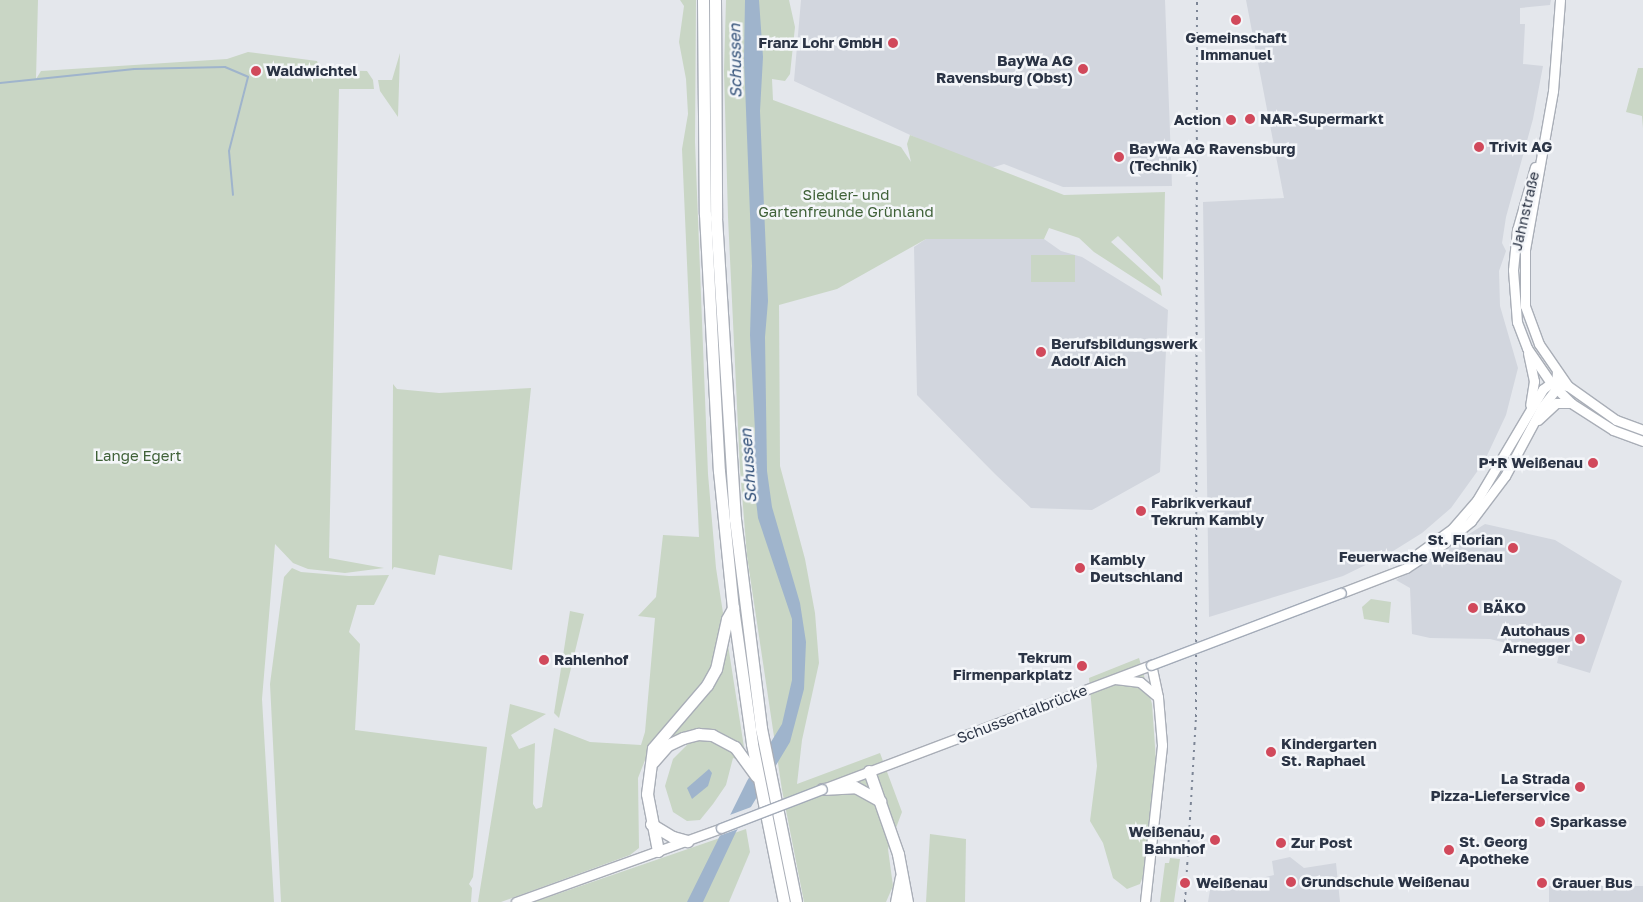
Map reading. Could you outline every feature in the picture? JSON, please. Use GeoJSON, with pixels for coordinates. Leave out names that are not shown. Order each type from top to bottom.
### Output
{"type":"FeatureCollection","features":[{"type":"Feature","properties":{"kind":"highway"},"geometry":{"type":"LineString","coordinates":[[703,0],[705,214],[714,402],[733,608],[752,744],[763,806],[785,880],[794,900]]}},
{"type":"Feature","properties":{"kind":"highway"},"geometry":{"type":"LineString","coordinates":[[715,0],[715,198],[725,397],[740,568],[761,728],[785,880]]}},
{"type":"Feature","properties":{"kind":"highway"},"geometry":{"type":"LineString","coordinates":[[658,851],[651,824],[647,794],[649,768],[654,748],[662,735],[695,700],[716,669],[727,619],[733,608]]}},
{"type":"Feature","properties":{"kind":"highway"},"geometry":{"type":"LineString","coordinates":[[649,768],[668,745],[698,734],[723,740],[746,760],[759,781]]}},
{"type":"Feature","properties":{"kind":"highway"},"geometry":{"type":"LineString","coordinates":[[869,771],[901,868],[907,902]]}},
{"type":"Feature","properties":{"kind":"highway"},"geometry":{"type":"LineString","coordinates":[[822,789],[855,787],[880,801]]}},
{"type":"Feature","properties":{"kind":"highway"},"geometry":{"type":"LineString","coordinates":[[651,824],[673,837],[687,840]]}},
{"type":"Feature","properties":{"kind":"highway"},"geometry":{"type":"LineString","coordinates":[[896,902],[901,868]]}},
{"type":"Feature","properties":{"kind":"main road","name":"Jahnstraße"},"geometry":{"type":"LineString","coordinates":[[1560,0],[1558,56],[1523,272],[1525,306],[1539,344],[1568,386],[1616,420],[1643,430]]}},
{"type":"Feature","properties":{"kind":"main road","name":"Jahnstraße"},"geometry":{"type":"LineString","coordinates":[[1543,143],[1517,230],[1514,295],[1517,322],[1527,348],[1571,403],[1613,430],[1643,441]]}},
{"type":"Feature","properties":{"kind":"main road"},"geometry":{"type":"LineString","coordinates":[[1517,230],[1528,232]]}},
{"type":"Feature","properties":{"kind":"main road"},"geometry":{"type":"LineString","coordinates":[[1388,574],[1436,542],[1465,515],[1496,470],[1530,405],[1534,381],[1527,348]]}},
{"type":"Feature","properties":{"kind":"main road","name":"Jahnstraße"},"geometry":{"type":"LineString","coordinates":[[1555,385],[1557,372]]}},
{"type":"Feature","properties":{"kind":"main road"},"geometry":{"type":"LineString","coordinates":[[1530,405],[1555,385],[1568,386]]}},
{"type":"Feature","properties":{"kind":"main road"},"geometry":{"type":"LineString","coordinates":[[1388,574],[1406,568],[1431,553],[1471,521],[1505,476],[1555,385]]}},
{"type":"Feature","properties":{"kind":"main road"},"geometry":{"type":"LineString","coordinates":[[1534,424],[1556,403],[1571,403]]}},
{"type":"Feature","properties":{"kind":"main road","name":"Schussentalbrücke"},"geometry":{"type":"LineString","coordinates":[[516,902],[658,851],[1114,680],[1388,574]]}},
{"type":"Feature","properties":{"kind":"main road"},"geometry":{"type":"LineString","coordinates":[[1145,902],[1162,752],[1158,697],[1151,665]]}},
{"type":"Feature","properties":{"kind":"main road"},"geometry":{"type":"LineString","coordinates":[[1114,680],[1140,682],[1158,697]]}},
{"type":"Feature","properties":{"kind":"shaded area"},"geometry":{"type":"Polygon","coordinates":[[[801,0],[1165,0],[1172,186],[1063,187],[1004,164],[991,168],[936,147],[794,81],[801,0]]]}},
{"type":"Feature","properties":{"kind":"shaded area"},"geometry":{"type":"Polygon","coordinates":[[[1246,0],[1551,0],[1550,5],[1520,8],[1520,24],[1525,24],[1523,64],[1543,66],[1533,119],[1506,217],[1502,243],[1506,251],[1499,271],[1500,306],[1518,368],[1506,415],[1484,462],[1451,508],[1422,533],[1390,553],[1343,576],[1209,617],[1203,202],[1284,198],[1246,0]]]}},
{"type":"Feature","properties":{"kind":"shaded area","name":"Berufsbildungswerk Adolf Aich"},"geometry":{"type":"Polygon","coordinates":[[[926,239],[1044,239],[1061,251],[1082,257],[1168,310],[1160,472],[1092,510],[1031,508],[995,474],[917,395],[914,247],[926,239]]]}},
{"type":"Feature","properties":{"kind":"shaded area"},"geometry":{"type":"Polygon","coordinates":[[[1485,524],[1555,540],[1622,581],[1590,673],[1557,663],[1561,646],[1522,647],[1490,639],[1430,638],[1412,634],[1410,588],[1396,580],[1485,524]]]}},
{"type":"Feature","properties":{"kind":"shaded area","name":"Grundschule Weißenau"},"geometry":{"type":"Polygon","coordinates":[[[1290,857],[1304,868],[1336,863],[1340,902],[1208,902],[1210,890],[1274,875],[1272,861],[1290,857]]]}},
{"type":"Feature","properties":{"kind":"shaded area"},"geometry":{"type":"Polygon","coordinates":[[[1549,886],[1643,886],[1643,902],[1549,902],[1549,886]]]}},
{"type":"Feature","properties":{"kind":"green space","name":"Lange Egert"},"geometry":{"type":"Polygon","coordinates":[[[0,0],[38,0],[36,79],[41,71],[227,59],[248,52],[317,61],[320,70],[367,71],[373,80],[374,89],[339,89],[329,558],[384,568],[345,573],[308,569],[293,563],[275,544],[262,699],[274,902],[0,902],[0,0]]]}},
{"type":"Feature","properties":{"kind":"green space"},"geometry":{"type":"Polygon","coordinates":[[[680,0],[696,0],[695,142],[708,474],[716,568],[746,760],[712,735],[651,745],[638,778],[639,848],[630,855],[501,902],[478,902],[510,704],[546,714],[511,735],[519,749],[535,743],[533,804],[536,809],[542,807],[554,728],[590,742],[641,745],[645,732],[655,618],[638,616],[656,597],[663,535],[699,537],[682,149],[688,114],[686,79],[679,42],[684,6],[680,0]]]}},
{"type":"Feature","properties":{"kind":"green space","name":"Siedler- und Gartenfreunde Grünland"},"geometry":{"type":"Polygon","coordinates":[[[726,0],[789,0],[795,27],[790,74],[785,81],[772,79],[773,100],[901,147],[911,162],[907,144],[910,135],[1064,195],[1165,192],[1163,280],[1118,236],[1111,242],[1160,286],[1162,296],[1094,252],[1079,238],[1049,228],[1044,239],[926,239],[837,289],[779,305],[780,466],[805,559],[815,613],[819,663],[802,740],[797,784],[880,753],[902,812],[888,849],[893,886],[886,902],[804,902],[782,790],[747,556],[740,469],[728,217],[724,71],[726,0]]]}},
{"type":"Feature","properties":{"kind":"green space"},"geometry":{"type":"Polygon","coordinates":[[[400,53],[398,117],[380,91],[378,80],[392,80],[400,53]]]}},
{"type":"Feature","properties":{"kind":"green space"},"geometry":{"type":"Polygon","coordinates":[[[1638,68],[1643,68],[1643,128],[1642,116],[1626,112],[1638,68]]]}},
{"type":"Feature","properties":{"kind":"green space"},"geometry":{"type":"Polygon","coordinates":[[[1031,255],[1075,255],[1075,282],[1031,282],[1031,255]]]}},
{"type":"Feature","properties":{"kind":"green space"},"geometry":{"type":"Polygon","coordinates":[[[393,384],[397,389],[439,393],[531,388],[512,570],[439,555],[435,575],[394,567],[392,570],[393,384]]]}},
{"type":"Feature","properties":{"kind":"green space"},"geometry":{"type":"Polygon","coordinates":[[[292,568],[301,572],[349,576],[389,575],[374,605],[357,605],[349,632],[360,644],[355,730],[487,747],[473,877],[469,884],[472,888],[471,902],[281,902],[270,684],[284,577],[292,568]]]}},
{"type":"Feature","properties":{"kind":"green space"},"geometry":{"type":"Polygon","coordinates":[[[1371,599],[1391,602],[1389,623],[1364,619],[1362,607],[1371,599]]]}},
{"type":"Feature","properties":{"kind":"green space"},"geometry":{"type":"Polygon","coordinates":[[[570,611],[584,614],[559,718],[554,713],[570,611]]]}},
{"type":"Feature","properties":{"kind":"green space"},"geometry":{"type":"Polygon","coordinates":[[[1139,658],[1152,704],[1156,761],[1143,876],[1140,884],[1127,889],[1113,878],[1103,843],[1090,821],[1097,766],[1089,678],[1139,658]]]}},
{"type":"Feature","properties":{"kind":"green space"},"geometry":{"type":"Polygon","coordinates":[[[705,738],[731,749],[739,760],[733,758],[726,785],[700,820],[687,821],[673,812],[665,786],[673,759],[690,742],[705,738]]]}},
{"type":"Feature","properties":{"kind":"green space"},"geometry":{"type":"Polygon","coordinates":[[[746,829],[750,852],[729,902],[534,902],[746,829]]]}},
{"type":"Feature","properties":{"kind":"green space"},"geometry":{"type":"Polygon","coordinates":[[[930,834],[966,839],[965,902],[926,902],[930,834]]]}},
{"type":"Feature","properties":{"kind":"green space"},"geometry":{"type":"Polygon","coordinates":[[[1170,858],[1180,859],[1174,902],[1160,902],[1165,863],[1169,863],[1170,858]]]}},
{"type":"Feature","properties":{"kind":"water"},"geometry":{"type":"Polygon","coordinates":[[[745,0],[759,0],[763,57],[760,111],[768,301],[765,337],[767,471],[772,507],[800,603],[806,642],[804,689],[790,742],[736,832],[703,902],[687,902],[747,781],[782,724],[792,680],[792,619],[758,518],[752,466],[755,431],[750,335],[752,266],[744,59],[745,0]]]}},
{"type":"Feature","properties":{"kind":"water"},"geometry":{"type":"Polygon","coordinates":[[[709,769],[712,773],[708,786],[692,799],[687,788],[709,769]]]}},
{"type":"Feature","properties":{"kind":"pier"},"geometry":{"type":"Polygon","coordinates":[[[754,806],[741,828],[716,837],[727,816],[754,806]]]}},
{"type":"Feature","properties":{"kind":"waterway"},"geometry":{"type":"LineString","coordinates":[[0,83],[134,69],[225,67],[248,77],[229,151],[233,195]]}},
{"type":"Feature","properties":{"kind":"railway"},"geometry":{"type":"LineString","coordinates":[[1185,902],[1196,717],[1197,0]]}},
{"type":"Feature","properties":{"kind":"place","name":"Gemeinschaft Immanuel"},"geometry":{"type":"Point","coordinates":[1236,20]}},
{"type":"Feature","properties":{"kind":"place","name":"Franz Lohr GmbH"},"geometry":{"type":"Point","coordinates":[893,43]}},
{"type":"Feature","properties":{"kind":"place","name":"BayWa AG Ravensburg (Obst)"},"geometry":{"type":"Point","coordinates":[1083,69]}},
{"type":"Feature","properties":{"kind":"place","name":"Waldwichtel"},"geometry":{"type":"Point","coordinates":[256,71]}},
{"type":"Feature","properties":{"kind":"place","name":"NAR-Supermarkt"},"geometry":{"type":"Point","coordinates":[1250,119]}},
{"type":"Feature","properties":{"kind":"place","name":"Action"},"geometry":{"type":"Point","coordinates":[1231,120]}},
{"type":"Feature","properties":{"kind":"place","name":"Trivit AG"},"geometry":{"type":"Point","coordinates":[1479,147]}},
{"type":"Feature","properties":{"kind":"place","name":"BayWa AG Ravensburg (Technik)"},"geometry":{"type":"Point","coordinates":[1119,157]}},
{"type":"Feature","properties":{"kind":"place","name":"Berufsbildungswerk Adolf Aich"},"geometry":{"type":"Point","coordinates":[1041,352]}},
{"type":"Feature","properties":{"kind":"place","name":"P+R Weißenau"},"geometry":{"type":"Point","coordinates":[1593,463]}},
{"type":"Feature","properties":{"kind":"place","name":"Fabrikverkauf Tekrum Kambly"},"geometry":{"type":"Point","coordinates":[1141,511]}},
{"type":"Feature","properties":{"kind":"place","name":"St. Florian Feuerwache Weißenau"},"geometry":{"type":"Point","coordinates":[1513,548]}},
{"type":"Feature","properties":{"kind":"place","name":"Kambly Deutschland"},"geometry":{"type":"Point","coordinates":[1080,568]}},
{"type":"Feature","properties":{"kind":"place","name":"BÄKO"},"geometry":{"type":"Point","coordinates":[1473,608]}},
{"type":"Feature","properties":{"kind":"place","name":"Autohaus Arnegger"},"geometry":{"type":"Point","coordinates":[1580,639]}},
{"type":"Feature","properties":{"kind":"place","name":"Rahlenhof"},"geometry":{"type":"Point","coordinates":[544,660]}},
{"type":"Feature","properties":{"kind":"place","name":"Tekrum Firmenparkplatz"},"geometry":{"type":"Point","coordinates":[1082,666]}},
{"type":"Feature","properties":{"kind":"place","name":"Kindergarten St. Raphael"},"geometry":{"type":"Point","coordinates":[1271,752]}},
{"type":"Feature","properties":{"kind":"place","name":"La Strada Pizza-Lieferservice"},"geometry":{"type":"Point","coordinates":[1580,787]}},
{"type":"Feature","properties":{"kind":"place","name":"Sparkasse"},"geometry":{"type":"Point","coordinates":[1540,822]}},
{"type":"Feature","properties":{"kind":"place","name":"Weißenau, Bahnhof"},"geometry":{"type":"Point","coordinates":[1215,840]}},
{"type":"Feature","properties":{"kind":"place","name":"Zur Post"},"geometry":{"type":"Point","coordinates":[1281,843]}},
{"type":"Feature","properties":{"kind":"place","name":"St. Georg Apotheke"},"geometry":{"type":"Point","coordinates":[1449,850]}},
{"type":"Feature","properties":{"kind":"place","name":"Grundschule Weißenau"},"geometry":{"type":"Point","coordinates":[1291,882]}},
{"type":"Feature","properties":{"kind":"place","name":"Weißenau"},"geometry":{"type":"Point","coordinates":[1185,883]}},
{"type":"Feature","properties":{"kind":"place","name":"Grauer Bus"},"geometry":{"type":"Point","coordinates":[1542,883]}},
{"type":"Feature","properties":{"kind":"water label","name":"Schussen"},"geometry":{"type":"Point","coordinates":[735,61]}},
{"type":"Feature","properties":{"kind":"water label","name":"Schussen"},"geometry":{"type":"Point","coordinates":[748,466]}}]}
